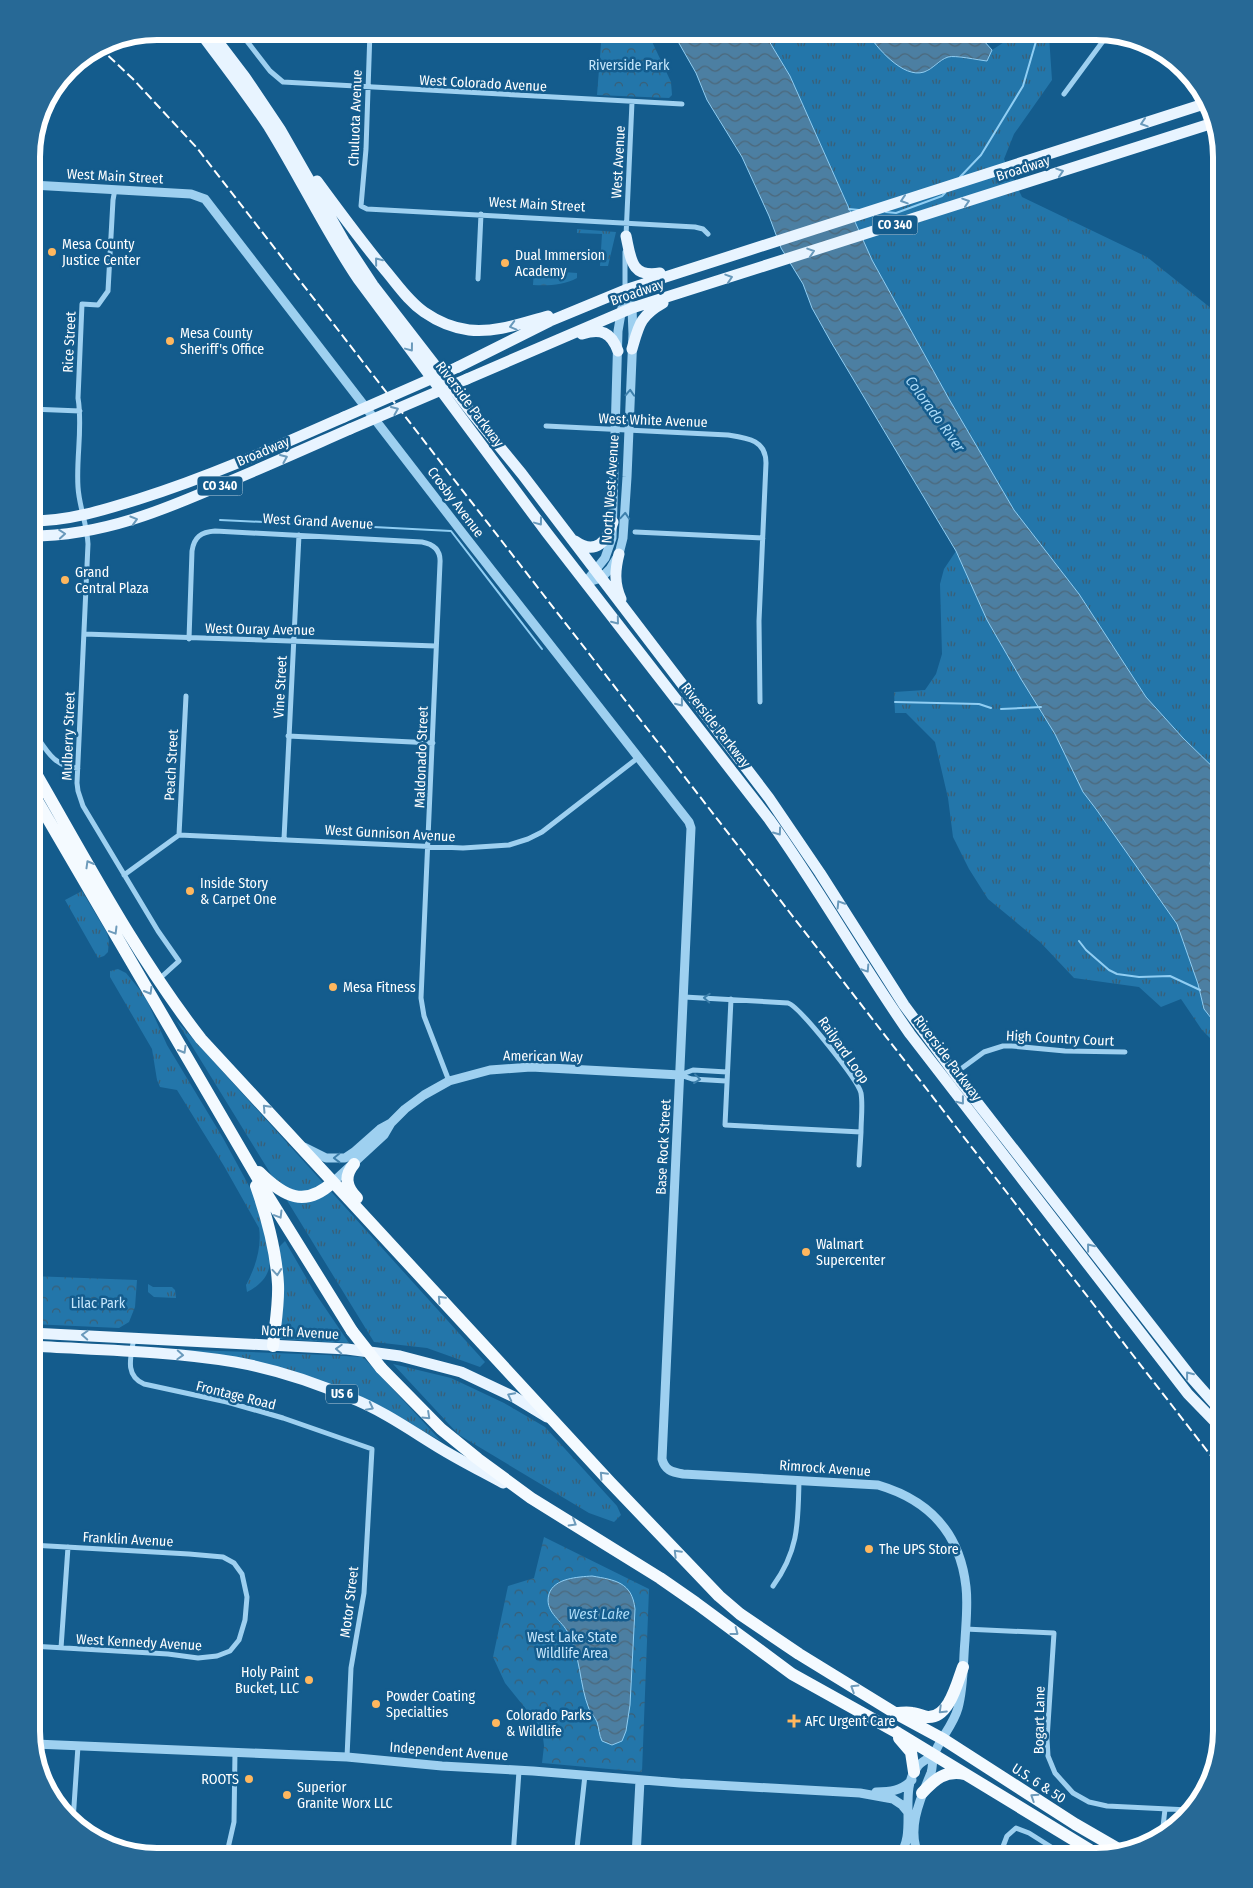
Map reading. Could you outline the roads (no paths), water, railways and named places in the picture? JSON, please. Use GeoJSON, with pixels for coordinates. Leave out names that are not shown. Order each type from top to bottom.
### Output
{"type":"FeatureCollection","features":[{"type":"Feature","properties":{"kind":"highway","name":"U.S. 6 & 50"},"geometry":{"type":"LineString","coordinates":[[40,780],[158,980],[201,1040],[655,1530],[720,1596],[740,1614],[799,1654],[895,1713],[943,1739],[1075,1824],[1114,1846]]}},
{"type":"Feature","properties":{"kind":"highway"},"geometry":{"type":"LineString","coordinates":[[40,805],[313,1270],[352,1331],[381,1368],[422,1411],[446,1434],[531,1498],[616,1550],[689,1598],[792,1674],[898,1733],[1087,1848]]}},
{"type":"Feature","properties":{"kind":"highway"},"geometry":{"type":"LineString","coordinates":[[246,1158],[269,1182],[290,1195],[300,1197],[312,1196],[323,1192],[333,1182]]}},
{"type":"Feature","properties":{"kind":"highway"},"geometry":{"type":"LineString","coordinates":[[246,1158],[264,1209],[275,1254],[278,1286],[273,1346]]}},
{"type":"Feature","properties":{"kind":"highway"},"geometry":{"type":"LineString","coordinates":[[354,1164],[347,1179],[350,1189],[395,1240],[401,1248],[405,1261]]}},
{"type":"Feature","properties":{"kind":"highway"},"geometry":{"type":"LineString","coordinates":[[895,1713],[913,1713],[927,1717],[940,1713],[945,1709],[950,1699],[963,1667]]}},
{"type":"Feature","properties":{"kind":"highway"},"geometry":{"type":"LineString","coordinates":[[898,1733],[900,1741],[911,1752],[913,1776]]}},
{"type":"Feature","properties":{"kind":"highway"},"geometry":{"type":"LineString","coordinates":[[922,1793],[936,1779],[945,1774],[957,1773],[968,1775]]}},
{"type":"Feature","properties":{"kind":"main road","name":"Riverside Parkway"},"geometry":{"type":"LineString","coordinates":[[206,40],[234,76],[269,128],[332,238],[358,279],[586,583],[769,819],[801,865],[874,983],[945,1081],[1188,1394],[1213,1420]]}},
{"type":"Feature","properties":{"kind":"main road","name":"Riverside Parkway"},"geometry":{"type":"LineString","coordinates":[[217,40],[245,77],[280,129],[344,241],[373,285],[598,573],[788,824],[904,1005],[955,1074],[1199,1388],[1213,1403]]}},
{"type":"Feature","properties":{"kind":"main road"},"geometry":{"type":"LineString","coordinates":[[1163,117],[1198,101]]}},
{"type":"Feature","properties":{"kind":"main road","name":"Broadway"},"geometry":{"type":"LineString","coordinates":[[83,515],[111,508],[201,478],[458,368],[593,301],[1200,105]]}},
{"type":"Feature","properties":{"kind":"main road","name":"Broadway"},"geometry":{"type":"LineString","coordinates":[[87,531],[111,527],[149,515],[632,308],[1208,125]]}},
{"type":"Feature","properties":{"kind":"main road"},"geometry":{"type":"LineString","coordinates":[[280,129],[376,258],[411,300],[435,319],[457,328],[492,330],[520,324],[593,301]]}},
{"type":"Feature","properties":{"kind":"main road"},"geometry":{"type":"LineString","coordinates":[[626,236],[633,265],[643,274],[658,274],[701,265]]}},
{"type":"Feature","properties":{"kind":"main road"},"geometry":{"type":"LineString","coordinates":[[632,349],[640,321],[648,313],[663,303],[703,286]]}},
{"type":"Feature","properties":{"kind":"main road"},"geometry":{"type":"LineString","coordinates":[[551,342],[594,331],[605,333],[612,339],[618,351]]}},
{"type":"Feature","properties":{"kind":"main road","name":"CO 340"},"geometry":{"type":"LineString","coordinates":[[40,520],[83,515]]}},
{"type":"Feature","properties":{"kind":"main road"},"geometry":{"type":"LineString","coordinates":[[571,539],[583,546],[596,546],[607,538],[613,522]]}},
{"type":"Feature","properties":{"kind":"main road","name":"CO 340"},"geometry":{"type":"LineString","coordinates":[[40,535],[87,531]]}},
{"type":"Feature","properties":{"kind":"main road"},"geometry":{"type":"LineString","coordinates":[[619,554],[615,572],[616,582],[618,593],[629,614]]}},
{"type":"Feature","properties":{"kind":"main road"},"geometry":{"type":"LineString","coordinates":[[1121,1306],[1130,1299]]}},
{"type":"Feature","properties":{"kind":"main road","name":"North Avenue"},"geometry":{"type":"LineString","coordinates":[[40,1333],[376,1352],[430,1363],[461,1372],[486,1383],[553,1420]]}},
{"type":"Feature","properties":{"kind":"main road","name":"US 6"},"geometry":{"type":"LineString","coordinates":[[40,1347],[189,1355],[237,1362],[312,1383],[352,1398],[398,1422],[444,1451],[531,1498]]}},
{"type":"Feature","properties":{"kind":"street","name":"West Colorado Avenue"},"geometry":{"type":"LineString","coordinates":[[246,40],[270,71],[283,82],[682,104]]}},
{"type":"Feature","properties":{"kind":"street","name":"Chuluota Avenue"},"geometry":{"type":"LineString","coordinates":[[361,206],[366,149],[370,40]]}},
{"type":"Feature","properties":{"kind":"street"},"geometry":{"type":"LineString","coordinates":[[1064,94],[1105,40]]}},
{"type":"Feature","properties":{"kind":"street","name":"West Avenue"},"geometry":{"type":"LineString","coordinates":[[626,223],[632,102]]}},
{"type":"Feature","properties":{"kind":"street","name":"West Main Street"},"geometry":{"type":"LineString","coordinates":[[40,185],[196,195]]}},
{"type":"Feature","properties":{"kind":"street","name":"Rice Street"},"geometry":{"type":"LineString","coordinates":[[83,515],[78,486],[80,411],[78,398],[82,304],[98,305],[108,291],[115,190]]}},
{"type":"Feature","properties":{"kind":"street","name":"Crosby Avenue"},"geometry":{"type":"LineString","coordinates":[[196,195],[213,208],[464,535],[685,815],[692,828]]}},
{"type":"Feature","properties":{"kind":"street","name":"West Main Street"},"geometry":{"type":"LineString","coordinates":[[361,206],[367,209],[696,227],[703,229],[708,234]]}},
{"type":"Feature","properties":{"kind":"street"},"geometry":{"type":"LineString","coordinates":[[478,279],[482,214]]}},
{"type":"Feature","properties":{"kind":"street","name":"North West Avenue"},"geometry":{"type":"LineString","coordinates":[[598,573],[612,538],[618,351],[620,313],[625,290],[626,223]]}},
{"type":"Feature","properties":{"kind":"street","name":"North West Avenue"},"geometry":{"type":"LineString","coordinates":[[586,583],[598,573],[610,569],[619,554],[624,528],[632,349],[632,308],[625,290]]}},
{"type":"Feature","properties":{"kind":"street"},"geometry":{"type":"LineString","coordinates":[[40,409],[80,411]]}},
{"type":"Feature","properties":{"kind":"street","name":"West White Avenue"},"geometry":{"type":"LineString","coordinates":[[546,426],[728,435],[743,437],[758,444],[765,452],[766,457],[762,538]]}},
{"type":"Feature","properties":{"kind":"street","name":"Mulberry Street"},"geometry":{"type":"LineString","coordinates":[[83,515],[87,531],[78,791],[83,806],[158,931],[179,961],[158,980]]}},
{"type":"Feature","properties":{"kind":"street","name":"West Grand Avenue"},"geometry":{"type":"LineString","coordinates":[[189,639],[192,551],[196,538],[204,532],[422,542],[428,543],[437,550]]}},
{"type":"Feature","properties":{"kind":"street"},"geometry":{"type":"LineString","coordinates":[[635,532],[762,538],[759,621],[760,702]]}},
{"type":"Feature","properties":{"kind":"street","name":"Vine Street"},"geometry":{"type":"LineString","coordinates":[[284,839],[299,535]]}},
{"type":"Feature","properties":{"kind":"street","name":"Maldonado Street"},"geometry":{"type":"LineString","coordinates":[[437,550],[441,558],[422,998],[426,1022],[449,1082]]}},
{"type":"Feature","properties":{"kind":"street","name":"West Ouray Avenue"},"geometry":{"type":"LineString","coordinates":[[84,634],[436,646]]}},
{"type":"Feature","properties":{"kind":"street","name":"Peach Street"},"geometry":{"type":"LineString","coordinates":[[179,835],[186,696]]}},
{"type":"Feature","properties":{"kind":"street"},"geometry":{"type":"LineString","coordinates":[[288,736],[433,743]]}},
{"type":"Feature","properties":{"kind":"street"},"geometry":{"type":"LineString","coordinates":[[40,740],[57,762],[67,768],[78,768]]}},
{"type":"Feature","properties":{"kind":"street","name":"West Gunnison Avenue"},"geometry":{"type":"LineString","coordinates":[[179,835],[428,847],[484,848],[509,845],[528,839],[556,823],[639,757]]}},
{"type":"Feature","properties":{"kind":"street","name":"Base Rock Street"},"geometry":{"type":"LineString","coordinates":[[664,1466],[661,1449],[692,828]]}},
{"type":"Feature","properties":{"kind":"street"},"geometry":{"type":"LineString","coordinates":[[124,875],[179,835]]}},
{"type":"Feature","properties":{"kind":"street","name":"Railyard Loop"},"geometry":{"type":"LineString","coordinates":[[684,997],[788,1003],[805,1016],[859,1088],[862,1106],[859,1165]]}},
{"type":"Feature","properties":{"kind":"street"},"geometry":{"type":"LineString","coordinates":[[731,999],[725,1125],[861,1132]]}},
{"type":"Feature","properties":{"kind":"street","name":"High Country Court"},"geometry":{"type":"LineString","coordinates":[[945,1081],[984,1052],[1003,1046],[1073,1052],[1125,1052]]}},
{"type":"Feature","properties":{"kind":"street","name":"American Way"},"geometry":{"type":"LineString","coordinates":[[298,1145],[326,1158],[345,1158],[380,1129],[391,1123],[414,1102],[449,1082],[484,1072],[531,1067],[680,1075]]}},
{"type":"Feature","properties":{"kind":"street"},"geometry":{"type":"LineString","coordinates":[[680,1075],[693,1070],[727,1072]]}},
{"type":"Feature","properties":{"kind":"street"},"geometry":{"type":"LineString","coordinates":[[680,1075],[692,1079],[726,1081]]}},
{"type":"Feature","properties":{"kind":"street","name":"American Way"},"geometry":{"type":"LineString","coordinates":[[333,1182],[387,1132],[391,1123]]}},
{"type":"Feature","properties":{"kind":"street","name":"Frontage Road"},"geometry":{"type":"LineString","coordinates":[[134,1338],[132,1374],[136,1380],[144,1384],[227,1402],[283,1418],[372,1450]]}},
{"type":"Feature","properties":{"kind":"street","name":"Motor Street"},"geometry":{"type":"LineString","coordinates":[[348,1757],[351,1668],[364,1593],[372,1450]]}},
{"type":"Feature","properties":{"kind":"street","name":"Rimrock Avenue"},"geometry":{"type":"LineString","coordinates":[[664,1466],[674,1473],[683,1474],[878,1486],[906,1495],[926,1507],[947,1531],[957,1553],[966,1587],[963,1667],[958,1708],[950,1728],[934,1755]]}},
{"type":"Feature","properties":{"kind":"street"},"geometry":{"type":"LineString","coordinates":[[773,1586],[784,1572],[794,1546],[797,1530],[799,1480]]}},
{"type":"Feature","properties":{"kind":"street","name":"Franklin Avenue"},"geometry":{"type":"LineString","coordinates":[[40,1545],[223,1557],[234,1563],[242,1574],[245,1585],[247,1597],[245,1620],[239,1640]]}},
{"type":"Feature","properties":{"kind":"street"},"geometry":{"type":"LineString","coordinates":[[61,1648],[68,1547]]}},
{"type":"Feature","properties":{"kind":"street","name":"Bogart Lane"},"geometry":{"type":"LineString","coordinates":[[965,1629],[1054,1633],[1047,1748],[1050,1766],[1054,1774],[1073,1793],[1097,1805],[1165,1809]]}},
{"type":"Feature","properties":{"kind":"street","name":"West Kennedy Avenue"},"geometry":{"type":"LineString","coordinates":[[40,1647],[168,1654],[198,1658],[217,1656],[230,1651],[239,1640]]}},
{"type":"Feature","properties":{"kind":"street","name":"Independent Avenue"},"geometry":{"type":"LineString","coordinates":[[41,1744],[348,1757],[442,1766],[640,1780],[860,1793],[893,1799],[902,1804],[907,1811]]}},
{"type":"Feature","properties":{"kind":"street"},"geometry":{"type":"LineString","coordinates":[[74,1814],[78,1746]]}},
{"type":"Feature","properties":{"kind":"street"},"geometry":{"type":"LineString","coordinates":[[228,1848],[234,1822],[235,1752]]}},
{"type":"Feature","properties":{"kind":"street"},"geometry":{"type":"LineString","coordinates":[[916,1848],[915,1829],[917,1810],[932,1771],[934,1755]]}},
{"type":"Feature","properties":{"kind":"street","name":"Independent Avenue"},"geometry":{"type":"LineString","coordinates":[[860,1793],[897,1790],[906,1786],[919,1765],[934,1755]]}},
{"type":"Feature","properties":{"kind":"street"},"geometry":{"type":"LineString","coordinates":[[514,1848],[519,1770]]}},
{"type":"Feature","properties":{"kind":"street"},"geometry":{"type":"LineString","coordinates":[[577,1848],[586,1775]]}},
{"type":"Feature","properties":{"kind":"street"},"geometry":{"type":"LineString","coordinates":[[904,1848],[908,1793],[913,1776]]}},
{"type":"Feature","properties":{"kind":"street"},"geometry":{"type":"LineString","coordinates":[[636,1848],[640,1780]]}},
{"type":"Feature","properties":{"kind":"street"},"geometry":{"type":"LineString","coordinates":[[1163,1826],[1165,1809],[1183,1810]]}},
{"type":"Feature","properties":{"kind":"street"},"geometry":{"type":"LineString","coordinates":[[1002,1848],[1007,1836],[1014,1828],[1021,1829],[1052,1848]]}},
{"type":"Feature","properties":{"kind":"water","name":"Colorado River"},"geometry":{"type":"Polygon","coordinates":[[[677,40],[768,40],[790,76],[872,260],[949,399],[1014,510],[1079,594],[1146,697],[1183,738],[1213,767],[1213,850],[1210,864],[1213,870],[1213,1020],[1204,1009],[1198,984],[1177,924],[1083,792],[1055,734],[987,620],[956,551],[812,308],[803,284],[781,248],[769,216],[742,157],[707,100],[696,73],[677,40]]]}},
{"type":"Feature","properties":{"kind":"water"},"geometry":{"type":"Polygon","coordinates":[[[872,40],[983,40],[992,50],[987,61],[948,57],[927,71],[916,73],[907,71],[899,66],[872,40]]]}},
{"type":"Feature","properties":{"kind":"water","name":"West Lake"},"geometry":{"type":"Polygon","coordinates":[[[592,1576],[621,1584],[630,1593],[635,1609],[630,1705],[626,1731],[622,1741],[612,1745],[602,1741],[597,1722],[590,1711],[583,1690],[572,1640],[551,1610],[548,1600],[552,1589],[561,1582],[567,1579],[592,1576]]]}},
{"type":"Feature","properties":{"kind":"waterway"},"geometry":{"type":"LineString","coordinates":[[960,177],[981,155],[1023,86],[1036,40]]}},
{"type":"Feature","properties":{"kind":"waterway"},"geometry":{"type":"LineString","coordinates":[[886,212],[896,213],[942,196],[945,193]]}},
{"type":"Feature","properties":{"kind":"waterway"},"geometry":{"type":"LineString","coordinates":[[849,209],[859,210]]}},
{"type":"Feature","properties":{"kind":"waterway"},"geometry":{"type":"LineString","coordinates":[[220,520],[346,526]]}},
{"type":"Feature","properties":{"kind":"waterway"},"geometry":{"type":"LineString","coordinates":[[354,526],[451,531],[542,649]]}},
{"type":"Feature","properties":{"kind":"waterway"},"geometry":{"type":"LineString","coordinates":[[895,702],[979,704],[991,708]]}},
{"type":"Feature","properties":{"kind":"waterway"},"geometry":{"type":"LineString","coordinates":[[1001,709],[1041,707]]}},
{"type":"Feature","properties":{"kind":"waterway"},"geometry":{"type":"LineString","coordinates":[[1079,941],[1086,950],[1109,970],[1117,974],[1139,977],[1170,976],[1200,990]]}},
{"type":"Feature","properties":{"kind":"railway"},"geometry":{"type":"LineString","coordinates":[[105,52],[133,79],[197,148],[1213,1458]]}},
{"type":"Feature","properties":{"kind":"place","name":"Mesa County Justice Center"},"geometry":{"type":"Point","coordinates":[52,252]}},
{"type":"Feature","properties":{"kind":"place","name":"Dual Immersion Academy"},"geometry":{"type":"Point","coordinates":[505,263]}},
{"type":"Feature","properties":{"kind":"place","name":"Mesa County Sheriff's Office"},"geometry":{"type":"Point","coordinates":[170,341]}},
{"type":"Feature","properties":{"kind":"place","name":"Grand Central Plaza"},"geometry":{"type":"Point","coordinates":[65,580]}},
{"type":"Feature","properties":{"kind":"place","name":"Inside Story & Carpet One"},"geometry":{"type":"Point","coordinates":[190,891]}},
{"type":"Feature","properties":{"kind":"place","name":"Mesa Fitness"},"geometry":{"type":"Point","coordinates":[333,987]}},
{"type":"Feature","properties":{"kind":"place","name":"Walmart Supercenter"},"geometry":{"type":"Point","coordinates":[806,1252]}},
{"type":"Feature","properties":{"kind":"place","name":"The UPS Store"},"geometry":{"type":"Point","coordinates":[869,1549]}},
{"type":"Feature","properties":{"kind":"place","name":"Holy Paint Bucket, LLC"},"geometry":{"type":"Point","coordinates":[309,1680]}},
{"type":"Feature","properties":{"kind":"place","name":"Powder Coating Specialties"},"geometry":{"type":"Point","coordinates":[376,1704]}},
{"type":"Feature","properties":{"kind":"place","name":"AFC Urgent Care"},"geometry":{"type":"Point","coordinates":[794,1721]}},
{"type":"Feature","properties":{"kind":"place","name":"Colorado Parks & Wildlife"},"geometry":{"type":"Point","coordinates":[496,1723]}},
{"type":"Feature","properties":{"kind":"place","name":"ROOTS"},"geometry":{"type":"Point","coordinates":[249,1779]}},
{"type":"Feature","properties":{"kind":"place","name":"Superior Granite Worx LLC"},"geometry":{"type":"Point","coordinates":[287,1795]}},
{"type":"Feature","properties":{"kind":"park label","name":"Riverside Park"},"geometry":{"type":"Point","coordinates":[629,65]}},
{"type":"Feature","properties":{"kind":"park label","name":"Lilac Park"},"geometry":{"type":"Point","coordinates":[98,1303]}},
{"type":"Feature","properties":{"kind":"park label","name":"West Lake State Wildlife Area"},"geometry":{"type":"Point","coordinates":[572,1645]}}]}
